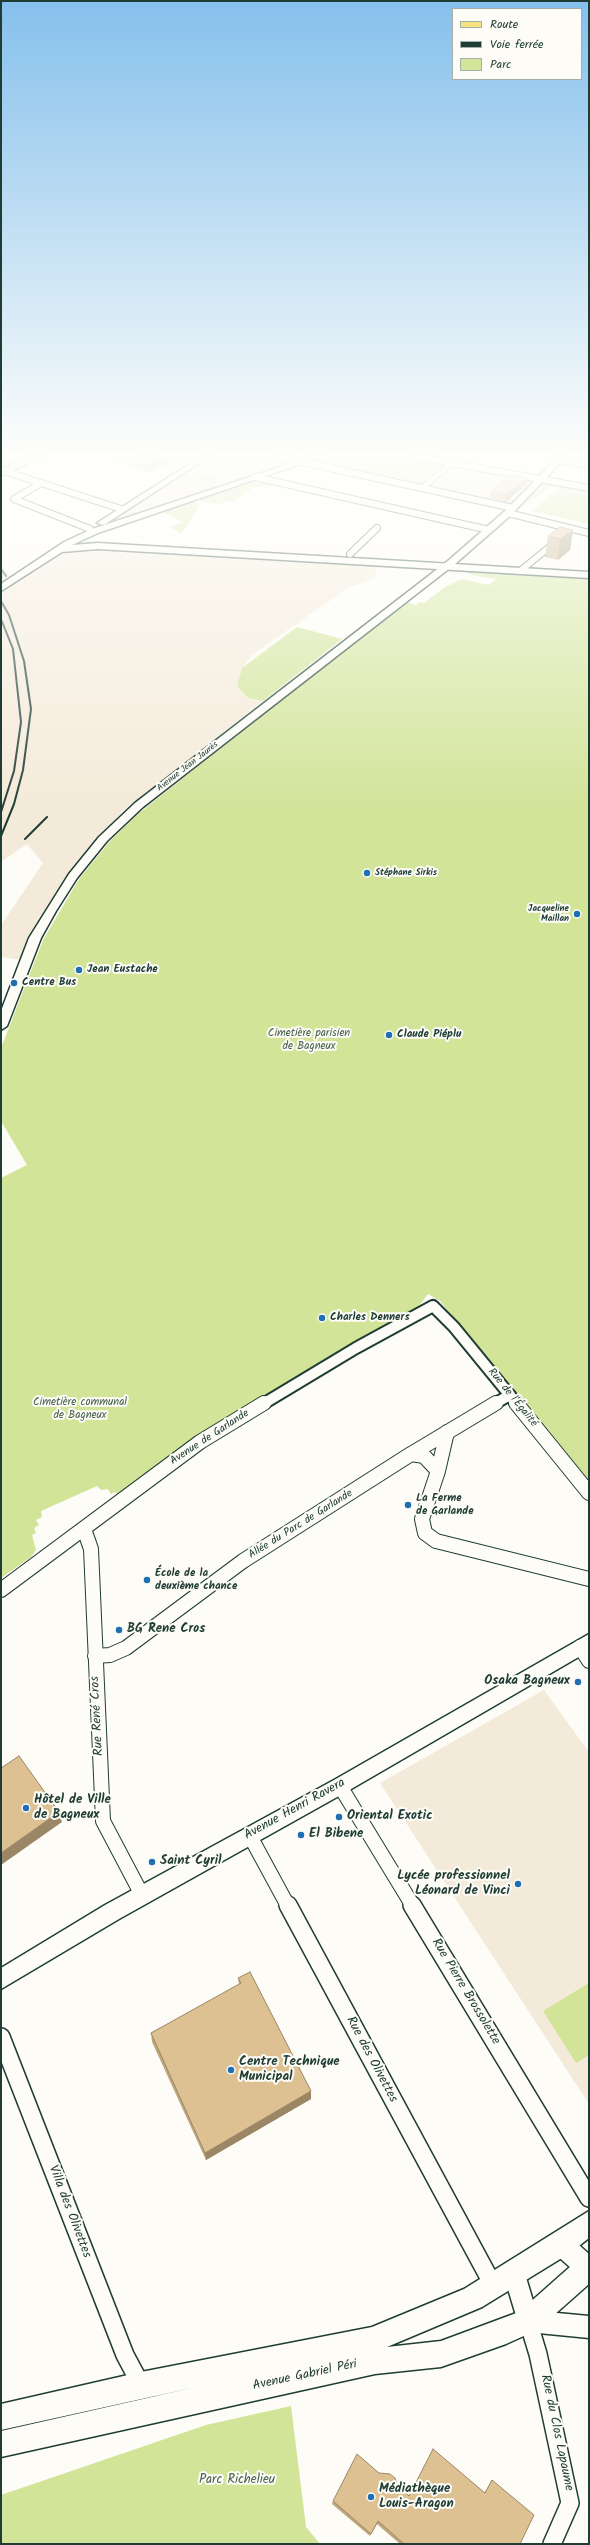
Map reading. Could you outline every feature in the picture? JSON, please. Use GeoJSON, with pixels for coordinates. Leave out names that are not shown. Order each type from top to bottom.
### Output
{"type":"FeatureCollection","features":[{"type":"Feature","properties":{"kind":"main road"},"geometry":{"type":"LineString","coordinates":[[1,588],[21,575]]}},
{"type":"Feature","properties":{"kind":"main road","name":"Avenue Gabriel Péri"},"geometry":{"type":"LineString","coordinates":[[1,2417],[141,2385],[372,2340],[473,2298],[561,2244],[589,2223]]}},
{"type":"Feature","properties":{"kind":"main road","name":"Avenue Gabriel Péri"},"geometry":{"type":"LineString","coordinates":[[1,2444],[375,2361],[441,2354],[497,2335],[528,2321],[589,2268]]}},
{"type":"Feature","properties":{"kind":"street","name":"Avenue Jean Jaurès"},"geometry":{"type":"LineString","coordinates":[[1,1026],[36,938],[50,911],[73,876],[103,839],[139,805],[436,575]]}},
{"type":"Feature","properties":{"kind":"street","name":"Rue de l'Égalité"},"geometry":{"type":"LineString","coordinates":[[433,1306],[454,1327],[589,1493]]}},
{"type":"Feature","properties":{"kind":"street","name":"Avenue de Garlande"},"geometry":{"type":"LineString","coordinates":[[1,1590],[206,1438],[356,1348],[433,1306]]}},
{"type":"Feature","properties":{"kind":"street","name":"Allée du Parc de Garlande"},"geometry":{"type":"LineString","coordinates":[[95,1656],[110,1655],[126,1648],[243,1561],[411,1454],[510,1395]]}},
{"type":"Feature","properties":{"kind":"street"},"geometry":{"type":"LineString","coordinates":[[447,1432],[438,1470],[422,1519],[426,1533],[436,1541],[589,1579]]}},
{"type":"Feature","properties":{"kind":"street"},"geometry":{"type":"LineString","coordinates":[[411,1454],[424,1456],[438,1470]]}},
{"type":"Feature","properties":{"kind":"street","name":"Rue René Cros"},"geometry":{"type":"LineString","coordinates":[[84,1529],[91,1549],[103,1821],[142,1895]]}},
{"type":"Feature","properties":{"kind":"street","name":"Avenue Henri Ravera"},"geometry":{"type":"LineString","coordinates":[[1,1979],[142,1895],[586,1650]]}},
{"type":"Feature","properties":{"kind":"street","name":"Rue Pierre Brossolette"},"geometry":{"type":"LineString","coordinates":[[340,1786],[589,2198]]}},
{"type":"Feature","properties":{"kind":"street","name":"Rue des Olivettes"},"geometry":{"type":"LineString","coordinates":[[250,1836],[504,2279]]}},
{"type":"Feature","properties":{"kind":"street","name":"Villa des Olivettes"},"geometry":{"type":"LineString","coordinates":[[1,2037],[125,2355],[141,2385]]}},
{"type":"Feature","properties":{"kind":"street"},"geometry":{"type":"LineString","coordinates":[[561,2244],[589,2268]]}},
{"type":"Feature","properties":{"kind":"street"},"geometry":{"type":"LineString","coordinates":[[504,2279],[528,2321],[589,2327]]}},
{"type":"Feature","properties":{"kind":"street","name":"Rue du Clos Lapaume"},"geometry":{"type":"LineString","coordinates":[[528,2321],[541,2369],[570,2503],[552,2544]]}},
{"type":"Feature","properties":{"kind":"shaded area"},"geometry":{"type":"Polygon","coordinates":[[[1,575],[9,575],[14,583],[26,575],[376,575],[375,578],[348,588],[252,655],[242,668],[237,686],[248,698],[263,701],[121,813],[90,848],[23,960],[1,957],[1,925],[43,863],[27,844],[1,862],[1,575]]]}},
{"type":"Feature","properties":{"kind":"shaded area","name":"Lycée professionnel Léonard de Vinci"},"geometry":{"type":"Polygon","coordinates":[[[544,1690],[589,1752],[589,2104],[380,1783],[544,1690]]]}},
{"type":"Feature","properties":{"kind":"green space","name":"Cimetière parisien de Bagneux"},"geometry":{"type":"Polygon","coordinates":[[[473,575],[548,575],[589,577],[589,1482],[440,1301],[428,1294],[418,1307],[192,1442],[118,1495],[115,1492],[111,1494],[108,1489],[101,1490],[97,1486],[41,1511],[42,1517],[36,1520],[39,1525],[34,1528],[36,1533],[32,1535],[36,1550],[31,1557],[1,1578],[1,1178],[27,1165],[1,1121],[1,1048],[43,940],[79,879],[110,841],[138,814],[405,602],[416,605],[419,602],[424,603],[445,587],[462,579],[489,585],[496,579],[473,575]]]}},
{"type":"Feature","properties":{"kind":"green space"},"geometry":{"type":"Polygon","coordinates":[[[297,627],[342,639],[263,701],[248,698],[237,686],[242,668],[297,627]]]}},
{"type":"Feature","properties":{"kind":"green space"},"geometry":{"type":"Polygon","coordinates":[[[589,1983],[589,2055],[576,2063],[543,2011],[589,1983]]]}},
{"type":"Feature","properties":{"kind":"green space","name":"Parc Richelieu"},"geometry":{"type":"Polygon","coordinates":[[[291,2406],[306,2527],[320,2544],[1,2544],[1,2495],[206,2425],[291,2406]]]}},
{"type":"Feature","properties":{"kind":"building","name":"Hôtel de Ville de Bagneux"},"geometry":{"type":"Polygon","coordinates":[[[19,1756],[59,1812],[1,1853],[1,1768],[19,1756]]]}},
{"type":"Feature","properties":{"kind":"building","name":"Centre Technique Municipal"},"geometry":{"type":"Polygon","coordinates":[[[250,1972],[311,2091],[205,2153],[151,2033],[241,1983],[238,1978],[250,1972]]]}},
{"type":"Feature","properties":{"kind":"building","name":"Médiathèque Louis-Aragon"},"geometry":{"type":"Polygon","coordinates":[[[433,2449],[485,2493],[492,2480],[534,2515],[520,2544],[404,2544],[378,2521],[371,2534],[333,2501],[357,2454],[379,2473],[390,2474],[395,2478],[398,2486],[409,2496],[433,2449]]]}},
{"type":"Feature","properties":{"kind":"railway"},"geometry":{"type":"LineString","coordinates":[[1,601],[9,615],[24,661],[31,709],[23,770],[14,804],[1,836]]}},
{"type":"Feature","properties":{"kind":"railway"},"geometry":{"type":"LineString","coordinates":[[1,619],[13,649],[21,722],[14,771],[1,812]]}},
{"type":"Feature","properties":{"kind":"railway"},"geometry":{"type":"LineString","coordinates":[[25,839],[47,817]]}},
{"type":"Feature","properties":{"kind":"place","name":"Stéphane Sirkis"},"geometry":{"type":"Point","coordinates":[367,873]}},
{"type":"Feature","properties":{"kind":"place","name":"Jacqueline Maillan"},"geometry":{"type":"Point","coordinates":[577,914]}},
{"type":"Feature","properties":{"kind":"place","name":"Jean Eustache"},"geometry":{"type":"Point","coordinates":[79,970]}},
{"type":"Feature","properties":{"kind":"place","name":"Centre Bus"},"geometry":{"type":"Point","coordinates":[14,983]}},
{"type":"Feature","properties":{"kind":"place","name":"Claude Piéplu"},"geometry":{"type":"Point","coordinates":[389,1035]}},
{"type":"Feature","properties":{"kind":"place","name":"Charles Denners"},"geometry":{"type":"Point","coordinates":[322,1318]}},
{"type":"Feature","properties":{"kind":"place","name":"La Ferme de Garlande"},"geometry":{"type":"Point","coordinates":[408,1505]}},
{"type":"Feature","properties":{"kind":"place","name":"École de la deuxième chance"},"geometry":{"type":"Point","coordinates":[147,1580]}},
{"type":"Feature","properties":{"kind":"place","name":"BG Rene Cros"},"geometry":{"type":"Point","coordinates":[119,1630]}},
{"type":"Feature","properties":{"kind":"place","name":"Osaka Bagneux"},"geometry":{"type":"Point","coordinates":[578,1682]}},
{"type":"Feature","properties":{"kind":"place","name":"Hôtel de Ville de Bagneux"},"geometry":{"type":"Point","coordinates":[26,1808]}},
{"type":"Feature","properties":{"kind":"place","name":"Oriental Exotic"},"geometry":{"type":"Point","coordinates":[339,1817]}},
{"type":"Feature","properties":{"kind":"place","name":"El Bibene"},"geometry":{"type":"Point","coordinates":[301,1835]}},
{"type":"Feature","properties":{"kind":"place","name":"Saint Cyril"},"geometry":{"type":"Point","coordinates":[152,1862]}},
{"type":"Feature","properties":{"kind":"place","name":"Lycée professionnel Léonard de Vinci"},"geometry":{"type":"Point","coordinates":[518,1884]}},
{"type":"Feature","properties":{"kind":"place","name":"Centre Technique Municipal"},"geometry":{"type":"Point","coordinates":[231,2070]}},
{"type":"Feature","properties":{"kind":"place","name":"Médiathèque Louis-Aragon"},"geometry":{"type":"Point","coordinates":[371,2497]}},
{"type":"Feature","properties":{"kind":"park label","name":"Cimetière communal de Bagneux"},"geometry":{"type":"Point","coordinates":[80,1409]}}]}
